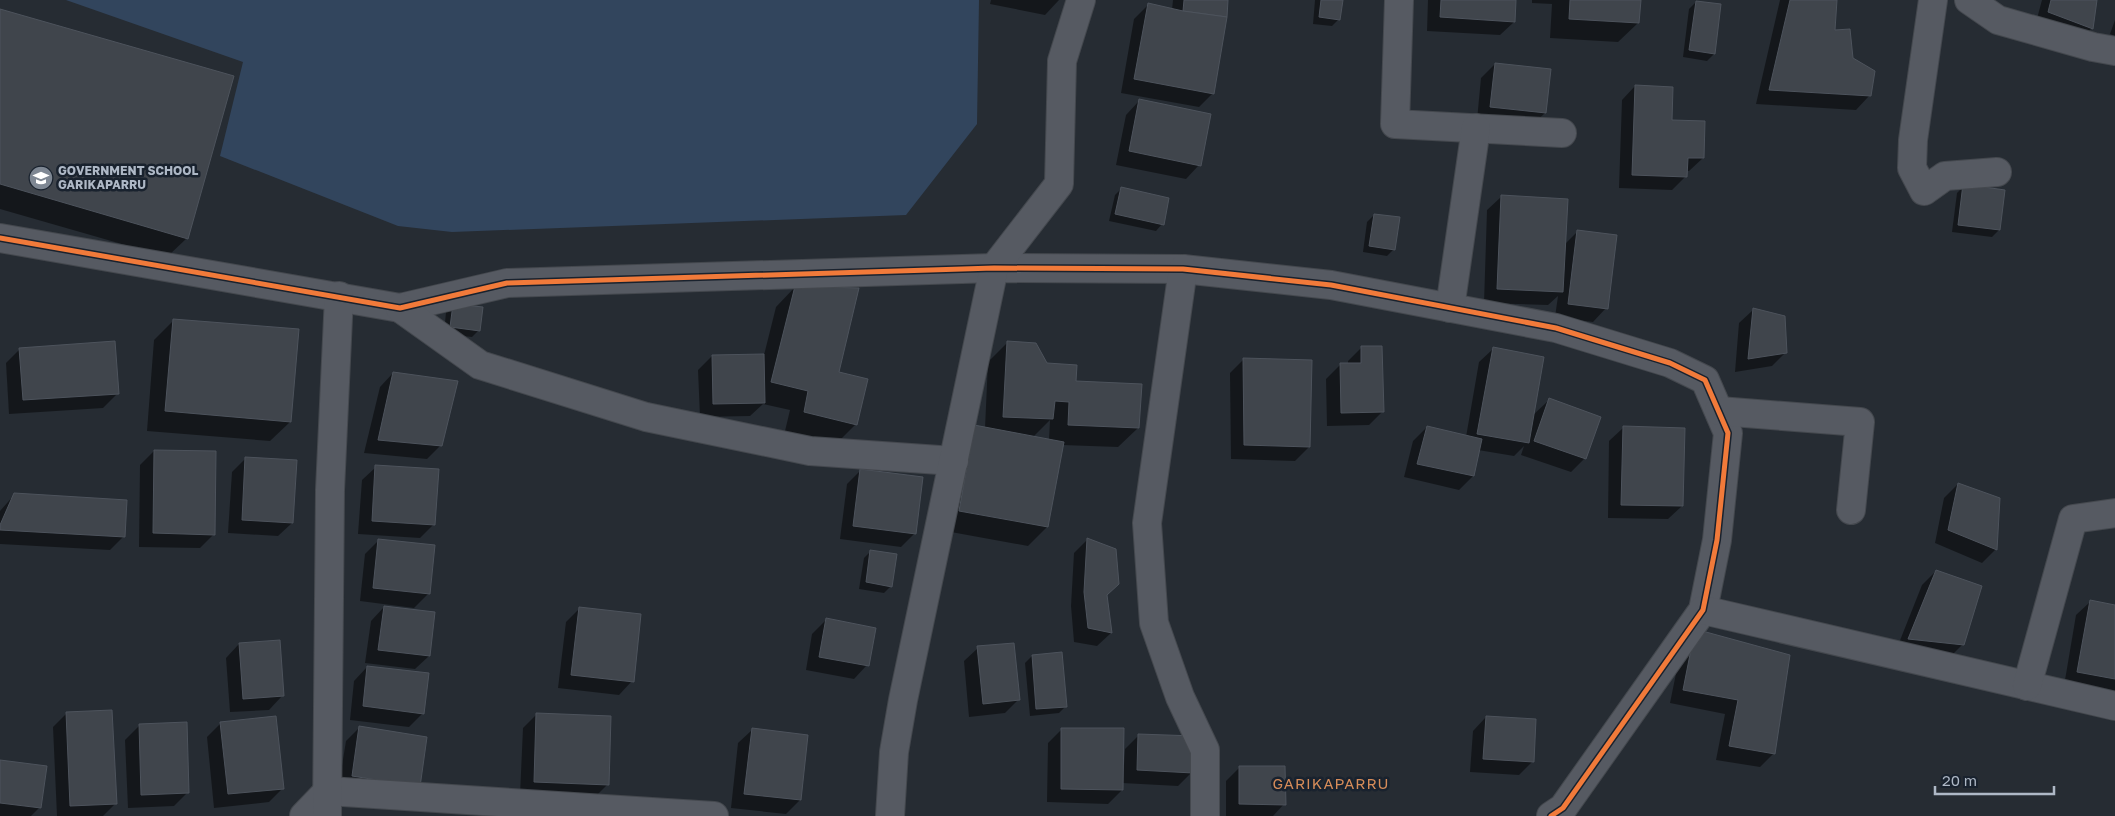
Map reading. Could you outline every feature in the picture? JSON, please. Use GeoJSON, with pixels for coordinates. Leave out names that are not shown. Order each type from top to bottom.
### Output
{"type":"FeatureCollection","features":[{"type":"Feature","properties":{"kind":"street"},"geometry":{"type":"LineString","coordinates":[[890,816],[894,752],[903,700],[994,268],[1059,184],[1062,61],[1081,0]]}},
{"type":"Feature","properties":{"kind":"street"},"geometry":{"type":"LineString","coordinates":[[1399,0],[1395,124],[1562,133]]}},
{"type":"Feature","properties":{"kind":"street"},"geometry":{"type":"LineString","coordinates":[[1933,0],[1913,140],[1912,168],[1924,191],[1945,176],[1997,172]]}},
{"type":"Feature","properties":{"kind":"street"},"geometry":{"type":"LineString","coordinates":[[1969,0],[1998,20],[2093,47],[2115,51]]}},
{"type":"Feature","properties":{"kind":"street"},"geometry":{"type":"LineString","coordinates":[[1450,308],[1476,128]]}},
{"type":"Feature","properties":{"kind":"street"},"geometry":{"type":"LineString","coordinates":[[0,238],[400,308],[480,365],[646,418],[810,451],[954,461]]}},
{"type":"Feature","properties":{"kind":"street"},"geometry":{"type":"LineString","coordinates":[[400,308],[507,283],[994,268],[1183,269],[1331,285],[1556,328],[1670,362],[1705,380],[1728,433],[1716,540],[1703,610],[1563,808],[1551,816]]}},
{"type":"Feature","properties":{"kind":"street"},"geometry":{"type":"LineString","coordinates":[[1183,269],[1148,524],[1154,623],[1180,697],[1205,750],[1205,816]]}},
{"type":"Feature","properties":{"kind":"street"},"geometry":{"type":"LineString","coordinates":[[327,804],[330,490],[340,296]]}},
{"type":"Feature","properties":{"kind":"street"},"geometry":{"type":"LineString","coordinates":[[1719,411],[1860,422],[1851,510]]}},
{"type":"Feature","properties":{"kind":"street"},"geometry":{"type":"LineString","coordinates":[[2027,686],[2073,519],[2115,513]]}},
{"type":"Feature","properties":{"kind":"street"},"geometry":{"type":"LineString","coordinates":[[1703,610],[2115,706]]}},
{"type":"Feature","properties":{"kind":"street"},"geometry":{"type":"LineString","coordinates":[[304,816],[327,804],[714,816]]}},
{"type":"Feature","properties":{"kind":"water"},"geometry":{"type":"Polygon","coordinates":[[[66,0],[979,0],[977,124],[906,215],[452,232],[398,226],[220,156],[243,62],[66,0]]]}},
{"type":"Feature","properties":{"kind":"building"},"geometry":{"type":"Polygon","coordinates":[[[1184,0],[1228,0],[1227,17],[1183,11],[1184,0]]]}},
{"type":"Feature","properties":{"kind":"building"},"geometry":{"type":"Polygon","coordinates":[[[1321,0],[1343,0],[1340,20],[1319,17],[1321,0]]]}},
{"type":"Feature","properties":{"kind":"building"},"geometry":{"type":"Polygon","coordinates":[[[1441,0],[1516,0],[1515,22],[1440,17],[1441,0]]]}},
{"type":"Feature","properties":{"kind":"building"},"geometry":{"type":"Polygon","coordinates":[[[1570,0],[1641,0],[1639,23],[1569,19],[1570,0]]]}},
{"type":"Feature","properties":{"kind":"building"},"geometry":{"type":"Polygon","coordinates":[[[1790,0],[1837,0],[1835,30],[1850,29],[1853,58],[1875,71],[1871,96],[1769,90],[1790,0]]]}},
{"type":"Feature","properties":{"kind":"building"},"geometry":{"type":"Polygon","coordinates":[[[2051,0],[2097,0],[2093,29],[2048,12],[2051,0]]]}},
{"type":"Feature","properties":{"kind":"building"},"geometry":{"type":"Polygon","coordinates":[[[1696,1],[1721,4],[1715,54],[1689,50],[1696,1]]]}},
{"type":"Feature","properties":{"kind":"building"},"geometry":{"type":"Polygon","coordinates":[[[1148,3],[1183,11],[1227,17],[1214,94],[1134,79],[1148,3]]]}},
{"type":"Feature","properties":{"kind":"building"},"geometry":{"type":"Polygon","coordinates":[[[0,9],[234,76],[188,239],[0,184],[0,9]]]}},
{"type":"Feature","properties":{"kind":"building"},"geometry":{"type":"Polygon","coordinates":[[[1495,63],[1551,69],[1546,113],[1490,107],[1495,63]]]}},
{"type":"Feature","properties":{"kind":"building"},"geometry":{"type":"Polygon","coordinates":[[[1635,85],[1673,87],[1672,120],[1705,121],[1704,158],[1688,158],[1687,177],[1632,175],[1635,85]]]}},
{"type":"Feature","properties":{"kind":"building"},"geometry":{"type":"Polygon","coordinates":[[[1139,99],[1211,114],[1201,166],[1129,151],[1139,99]]]}},
{"type":"Feature","properties":{"kind":"building"},"geometry":{"type":"Polygon","coordinates":[[[1963,184],[2005,190],[2000,230],[1958,225],[1963,184]]]}},
{"type":"Feature","properties":{"kind":"building"},"geometry":{"type":"Polygon","coordinates":[[[1121,187],[1169,198],[1164,225],[1115,214],[1121,187]]]}},
{"type":"Feature","properties":{"kind":"building"},"geometry":{"type":"Polygon","coordinates":[[[1501,195],[1568,199],[1563,292],[1497,289],[1501,195]]]}},
{"type":"Feature","properties":{"kind":"building"},"geometry":{"type":"Polygon","coordinates":[[[1374,214],[1400,217],[1395,250],[1369,246],[1374,214]]]}},
{"type":"Feature","properties":{"kind":"building"},"geometry":{"type":"Polygon","coordinates":[[[1577,230],[1617,235],[1608,309],[1568,304],[1577,230]]]}},
{"type":"Feature","properties":{"kind":"building"},"geometry":{"type":"Polygon","coordinates":[[[795,286],[859,288],[839,372],[868,379],[857,425],[804,412],[808,391],[771,382],[795,286]]]}},
{"type":"Feature","properties":{"kind":"building"},"geometry":{"type":"Polygon","coordinates":[[[453,304],[483,307],[480,331],[450,327],[453,304]]]}},
{"type":"Feature","properties":{"kind":"building"},"geometry":{"type":"Polygon","coordinates":[[[1753,308],[1785,316],[1787,353],[1748,359],[1753,308]]]}},
{"type":"Feature","properties":{"kind":"building"},"geometry":{"type":"Polygon","coordinates":[[[173,319],[299,329],[291,422],[165,411],[173,319]]]}},
{"type":"Feature","properties":{"kind":"building"},"geometry":{"type":"Polygon","coordinates":[[[115,341],[119,394],[23,400],[19,348],[115,341]]]}},
{"type":"Feature","properties":{"kind":"building"},"geometry":{"type":"Polygon","coordinates":[[[1007,341],[1036,343],[1047,363],[1077,365],[1076,381],[1142,384],[1139,428],[1068,425],[1069,402],[1055,401],[1053,419],[1003,417],[1007,341]]]}},
{"type":"Feature","properties":{"kind":"building"},"geometry":{"type":"Polygon","coordinates":[[[1361,346],[1382,346],[1384,412],[1341,413],[1340,363],[1361,363],[1361,346]]]}},
{"type":"Feature","properties":{"kind":"building"},"geometry":{"type":"Polygon","coordinates":[[[1493,347],[1544,357],[1529,443],[1477,434],[1493,347]]]}},
{"type":"Feature","properties":{"kind":"building"},"geometry":{"type":"Polygon","coordinates":[[[764,354],[765,403],[713,404],[712,355],[764,354]]]}},
{"type":"Feature","properties":{"kind":"building"},"geometry":{"type":"Polygon","coordinates":[[[1243,358],[1312,360],[1310,447],[1244,445],[1243,358]]]}},
{"type":"Feature","properties":{"kind":"building"},"geometry":{"type":"Polygon","coordinates":[[[393,372],[458,381],[442,446],[378,440],[393,372]]]}},
{"type":"Feature","properties":{"kind":"building"},"geometry":{"type":"Polygon","coordinates":[[[1549,398],[1601,417],[1586,459],[1534,441],[1549,398]]]}},
{"type":"Feature","properties":{"kind":"building"},"geometry":{"type":"Polygon","coordinates":[[[974,425],[1064,442],[1048,527],[959,511],[974,425]]]}},
{"type":"Feature","properties":{"kind":"building"},"geometry":{"type":"Polygon","coordinates":[[[1427,426],[1482,439],[1474,476],[1417,464],[1427,426]]]}},
{"type":"Feature","properties":{"kind":"building"},"geometry":{"type":"Polygon","coordinates":[[[1623,426],[1685,428],[1683,506],[1621,505],[1623,426]]]}},
{"type":"Feature","properties":{"kind":"building"},"geometry":{"type":"Polygon","coordinates":[[[154,450],[216,451],[215,535],[153,533],[154,450]]]}},
{"type":"Feature","properties":{"kind":"building"},"geometry":{"type":"Polygon","coordinates":[[[245,457],[297,460],[293,523],[242,520],[245,457]]]}},
{"type":"Feature","properties":{"kind":"building"},"geometry":{"type":"Polygon","coordinates":[[[375,465],[439,469],[435,525],[372,521],[375,465]]]}},
{"type":"Feature","properties":{"kind":"building"},"geometry":{"type":"Polygon","coordinates":[[[860,469],[923,477],[916,534],[853,526],[860,469]]]}},
{"type":"Feature","properties":{"kind":"building"},"geometry":{"type":"Polygon","coordinates":[[[1958,483],[2000,498],[1997,550],[1948,530],[1958,483]]]}},
{"type":"Feature","properties":{"kind":"building"},"geometry":{"type":"Polygon","coordinates":[[[14,493],[127,500],[125,537],[0,530],[0,525],[14,493]]]}},
{"type":"Feature","properties":{"kind":"building"},"geometry":{"type":"Polygon","coordinates":[[[1087,538],[1116,549],[1119,584],[1107,595],[1112,633],[1088,628],[1084,592],[1087,538]]]}},
{"type":"Feature","properties":{"kind":"building"},"geometry":{"type":"Polygon","coordinates":[[[378,539],[435,545],[430,594],[373,588],[378,539]]]}},
{"type":"Feature","properties":{"kind":"building"},"geometry":{"type":"Polygon","coordinates":[[[870,550],[897,554],[892,587],[866,582],[870,550]]]}},
{"type":"Feature","properties":{"kind":"building"},"geometry":{"type":"Polygon","coordinates":[[[1936,570],[1982,586],[1964,645],[1908,639],[1936,570]]]}},
{"type":"Feature","properties":{"kind":"building"},"geometry":{"type":"Polygon","coordinates":[[[2090,600],[2115,605],[2115,679],[2077,672],[2090,600]]]}},
{"type":"Feature","properties":{"kind":"building"},"geometry":{"type":"Polygon","coordinates":[[[384,606],[435,612],[430,656],[378,650],[384,606]]]}},
{"type":"Feature","properties":{"kind":"building"},"geometry":{"type":"Polygon","coordinates":[[[579,607],[641,614],[634,682],[571,675],[579,607]]]}},
{"type":"Feature","properties":{"kind":"building"},"geometry":{"type":"Polygon","coordinates":[[[826,618],[876,628],[869,666],[819,657],[826,618]]]}},
{"type":"Feature","properties":{"kind":"building"},"geometry":{"type":"Polygon","coordinates":[[[1695,629],[1790,655],[1775,754],[1729,746],[1738,700],[1683,690],[1695,629]]]}},
{"type":"Feature","properties":{"kind":"building"},"geometry":{"type":"Polygon","coordinates":[[[280,640],[284,696],[243,699],[239,643],[280,640]]]}},
{"type":"Feature","properties":{"kind":"building"},"geometry":{"type":"Polygon","coordinates":[[[1014,643],[1020,700],[983,704],[977,646],[1014,643]]]}},
{"type":"Feature","properties":{"kind":"building"},"geometry":{"type":"Polygon","coordinates":[[[1062,652],[1067,707],[1036,709],[1032,655],[1062,652]]]}},
{"type":"Feature","properties":{"kind":"building"},"geometry":{"type":"Polygon","coordinates":[[[367,666],[429,673],[424,714],[363,706],[367,666]]]}},
{"type":"Feature","properties":{"kind":"building"},"geometry":{"type":"Polygon","coordinates":[[[112,710],[117,804],[70,806],[66,712],[112,710]]]}},
{"type":"Feature","properties":{"kind":"building"},"geometry":{"type":"Polygon","coordinates":[[[536,713],[611,716],[609,785],[534,782],[536,713]]]}},
{"type":"Feature","properties":{"kind":"building"},"geometry":{"type":"Polygon","coordinates":[[[276,716],[284,789],[228,794],[220,722],[276,716]]]}},
{"type":"Feature","properties":{"kind":"building"},"geometry":{"type":"Polygon","coordinates":[[[1486,716],[1536,719],[1534,762],[1483,759],[1486,716]]]}},
{"type":"Feature","properties":{"kind":"building"},"geometry":{"type":"Polygon","coordinates":[[[187,722],[189,793],[141,795],[139,724],[187,722]]]}},
{"type":"Feature","properties":{"kind":"building"},"geometry":{"type":"Polygon","coordinates":[[[359,726],[427,737],[420,787],[352,776],[359,726]]]}},
{"type":"Feature","properties":{"kind":"building"},"geometry":{"type":"Polygon","coordinates":[[[752,728],[808,735],[801,800],[744,794],[752,728]]]}},
{"type":"Feature","properties":{"kind":"building"},"geometry":{"type":"Polygon","coordinates":[[[1061,728],[1124,728],[1123,790],[1061,789],[1061,728]]]}},
{"type":"Feature","properties":{"kind":"building"},"geometry":{"type":"Polygon","coordinates":[[[1138,734],[1195,736],[1193,773],[1137,770],[1138,734]]]}},
{"type":"Feature","properties":{"kind":"building"},"geometry":{"type":"Polygon","coordinates":[[[0,760],[47,766],[41,808],[0,803],[0,760]]]}},
{"type":"Feature","properties":{"kind":"building"},"geometry":{"type":"Polygon","coordinates":[[[1239,766],[1285,766],[1286,805],[1239,804],[1239,766]]]}},
{"type":"Feature","properties":{"kind":"cycle path"},"geometry":{"type":"LineString","coordinates":[[0,238],[400,308],[507,283],[994,268],[1183,269],[1331,285],[1556,328],[1670,363],[1705,380],[1728,433],[1717,540],[1703,610],[1563,808],[1551,816]]}},
{"type":"Feature","properties":{"kind":"place","name":"GOVERNMENT SCHOOL GARIKAPARRU"},"geometry":{"type":"Point","coordinates":[41,178]}},
{"type":"Feature","properties":{"kind":"district","name":"GARIKAPARRU"},"geometry":{"type":"Point","coordinates":[1331,784]}}]}
